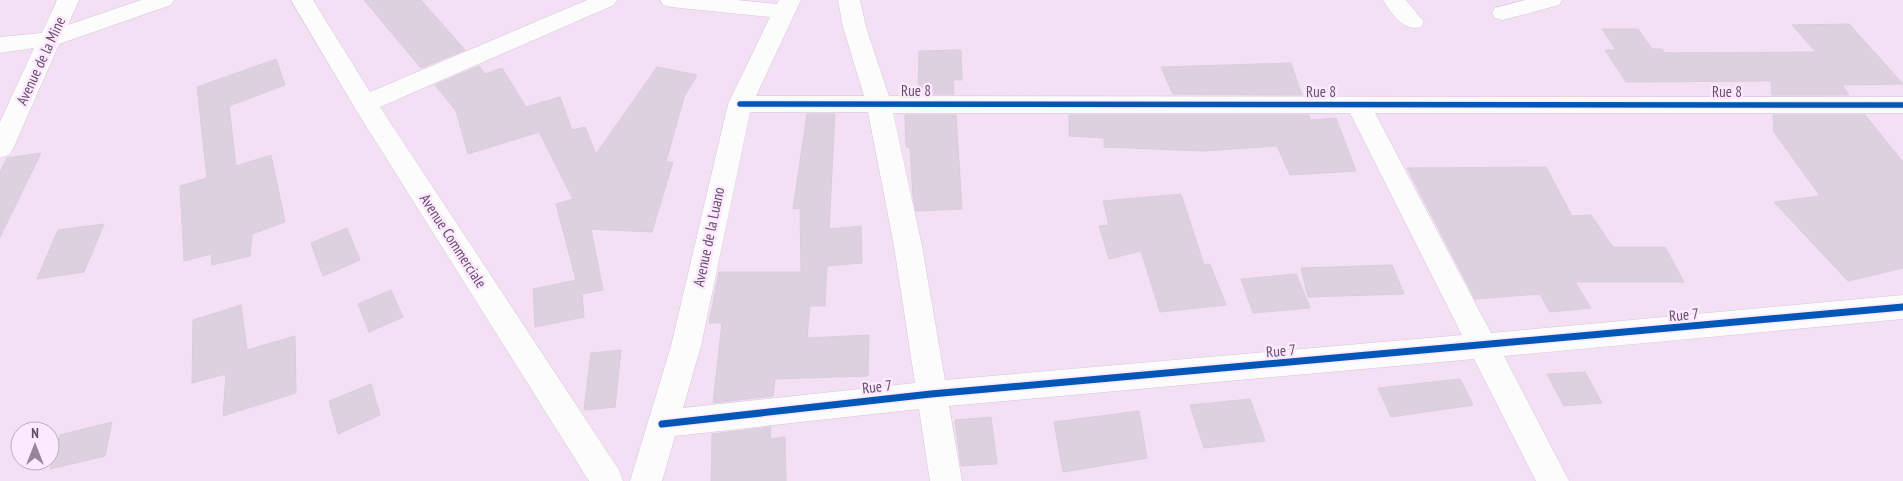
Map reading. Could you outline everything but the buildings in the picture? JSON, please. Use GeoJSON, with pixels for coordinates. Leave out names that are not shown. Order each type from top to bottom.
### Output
{"type":"FeatureCollection","features":[{"type":"Feature","properties":{"kind":"street","name":"Avenue de la Mine"},"geometry":{"type":"LineString","coordinates":[[0,149],[68,0]]}},
{"type":"Feature","properties":{"kind":"street"},"geometry":{"type":"LineString","coordinates":[[0,45],[51,39],[163,0]]}},
{"type":"Feature","properties":{"kind":"street","name":"Avenue Commerciale"},"geometry":{"type":"LineString","coordinates":[[302,0],[365,104],[607,481]]}},
{"type":"Feature","properties":{"kind":"street"},"geometry":{"type":"LineString","coordinates":[[365,104],[606,0]]}},
{"type":"Feature","properties":{"kind":"street"},"geometry":{"type":"LineString","coordinates":[[671,0],[787,6]]}},
{"type":"Feature","properties":{"kind":"street"},"geometry":{"type":"LineString","coordinates":[[849,0],[852,24],[879,104],[914,283],[946,481]]}},
{"type":"Feature","properties":{"kind":"street"},"geometry":{"type":"LineString","coordinates":[[1394,0],[1413,22]]}},
{"type":"Feature","properties":{"kind":"street"},"geometry":{"type":"LineString","coordinates":[[1503,12],[1551,0]]}},
{"type":"Feature","properties":{"kind":"street","name":"Avenue de la Luano"},"geometry":{"type":"LineString","coordinates":[[646,481],[686,346],[729,146],[740,104],[787,6]]}},
{"type":"Feature","properties":{"kind":"street","name":"Rue 8"},"geometry":{"type":"LineString","coordinates":[[740,104],[1903,105]]}},
{"type":"Feature","properties":{"kind":"street"},"geometry":{"type":"LineString","coordinates":[[1358,104],[1553,481]]}},
{"type":"Feature","properties":{"kind":"street","name":"Rue 7"},"geometry":{"type":"LineString","coordinates":[[662,424],[931,394],[1903,307]]}},
{"type":"Feature","properties":{"kind":"shaded area"},"geometry":{"type":"Polygon","coordinates":[[[0,0],[1903,0],[1903,481],[0,481],[0,0]]]}},
{"type":"Feature","properties":{"kind":"cycle path"},"geometry":{"type":"LineString","coordinates":[[740,104],[1903,105]]}},
{"type":"Feature","properties":{"kind":"cycle path"},"geometry":{"type":"LineString","coordinates":[[662,424],[931,394],[1822,316],[1903,307]]}}]}
